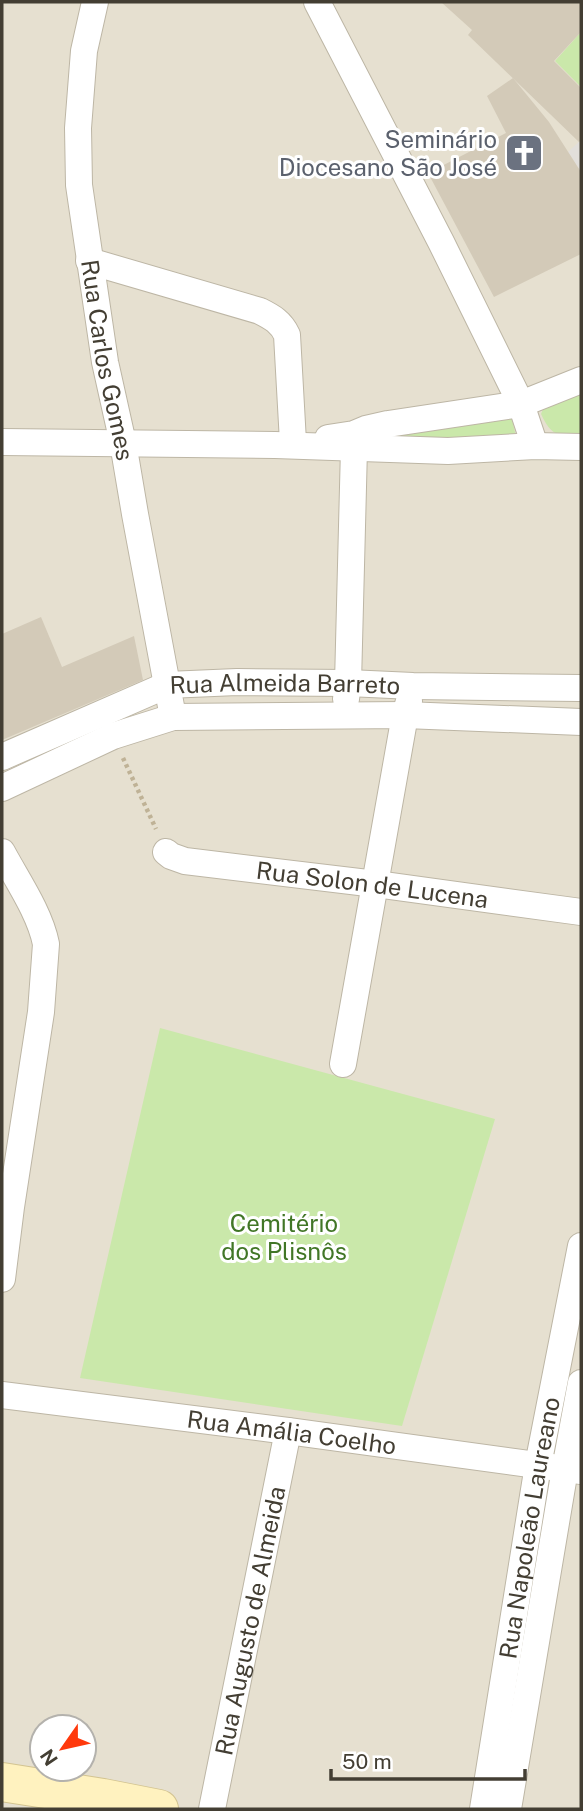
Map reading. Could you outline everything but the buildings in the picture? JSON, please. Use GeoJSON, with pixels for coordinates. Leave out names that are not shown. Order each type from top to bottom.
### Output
{"type":"FeatureCollection","features":[{"type":"Feature","properties":{"kind":"street","name":"Rua Carlos Gomes"},"geometry":{"type":"LineString","coordinates":[[95,2],[84,51],[78,128],[79,185],[105,362],[123,443],[173,717]]}},
{"type":"Feature","properties":{"kind":"street"},"geometry":{"type":"LineString","coordinates":[[317,2],[521,404],[535,446]]}},
{"type":"Feature","properties":{"kind":"street"},"geometry":{"type":"LineString","coordinates":[[89,261],[260,311],[281,324],[287,335],[284,444]]}},
{"type":"Feature","properties":{"kind":"street"},"geometry":{"type":"LineString","coordinates":[[284,444],[354,434],[388,424],[521,404],[581,380]]}},
{"type":"Feature","properties":{"kind":"street"},"geometry":{"type":"LineString","coordinates":[[2,442],[284,444],[448,451],[535,446],[581,447]]}},
{"type":"Feature","properties":{"kind":"street"},"geometry":{"type":"LineString","coordinates":[[344,716],[348,682],[354,449]]}},
{"type":"Feature","properties":{"kind":"street","name":"Rua Almeida Barreto"},"geometry":{"type":"LineString","coordinates":[[2,757],[167,685],[348,682],[413,686],[581,688]]}},
{"type":"Feature","properties":{"kind":"street"},"geometry":{"type":"LineString","coordinates":[[343,1064],[405,715],[413,686]]}},
{"type":"Feature","properties":{"kind":"street","name":"Rua Almeida Barreto"},"geometry":{"type":"LineString","coordinates":[[2,788],[113,736],[173,717],[405,715],[581,722]]}},
{"type":"Feature","properties":{"kind":"street"},"geometry":{"type":"LineString","coordinates":[[2,852],[39,922],[46,944],[41,1012],[2,1279]]}},
{"type":"Feature","properties":{"kind":"street","name":"Rua Solon de Lucena"},"geometry":{"type":"LineString","coordinates":[[166,852],[185,861],[581,912]]}},
{"type":"Feature","properties":{"kind":"street","name":"Rua Napoleão Laureano"},"geometry":{"type":"LineString","coordinates":[[483,1809],[538,1465],[581,1246]]}},
{"type":"Feature","properties":{"kind":"street","name":"Rua Napoleão Laureano"},"geometry":{"type":"LineString","coordinates":[[508,1809],[573,1470],[581,1383]]}},
{"type":"Feature","properties":{"kind":"street","name":"Rua Amália Coelho"},"geometry":{"type":"LineString","coordinates":[[2,1395],[573,1470]]}},
{"type":"Feature","properties":{"kind":"street","name":"Rua Augusto de Almeida"},"geometry":{"type":"LineString","coordinates":[[212,1809],[288,1431]]}},
{"type":"Feature","properties":{"kind":"street"},"geometry":{"type":"LineString","coordinates":[[2,1782],[159,1809]]}},
{"type":"Feature","properties":{"kind":"path"},"geometry":{"type":"LineString","coordinates":[[113,736],[166,852]]}},
{"type":"Feature","properties":{"kind":"shaded area"},"geometry":{"type":"Polygon","coordinates":[[[2,2],[581,2],[581,1809],[2,1809],[2,2]]]}},
{"type":"Feature","properties":{"kind":"shaded area"},"geometry":{"type":"Polygon","coordinates":[[[581,140],[581,172],[568,152],[581,140]]]}},
{"type":"Feature","properties":{"kind":"green space"},"geometry":{"type":"Polygon","coordinates":[[[581,32],[581,87],[555,61],[581,32]]]}},
{"type":"Feature","properties":{"kind":"green space"},"geometry":{"type":"Polygon","coordinates":[[[581,389],[581,436],[561,435],[552,431],[541,414],[545,404],[581,389]]]}},
{"type":"Feature","properties":{"kind":"green space"},"geometry":{"type":"Polygon","coordinates":[[[512,419],[517,441],[362,437],[466,420],[512,419]]]}},
{"type":"Feature","properties":{"kind":"green space","name":"Cemitério dos Plisnôs"},"geometry":{"type":"Polygon","coordinates":[[[160,1028],[495,1119],[402,1426],[80,1378],[160,1028]]]}},
{"type":"Feature","properties":{"kind":"place","name":"Seminário Diocesano São José"},"geometry":{"type":"Point","coordinates":[524,153]}}]}
